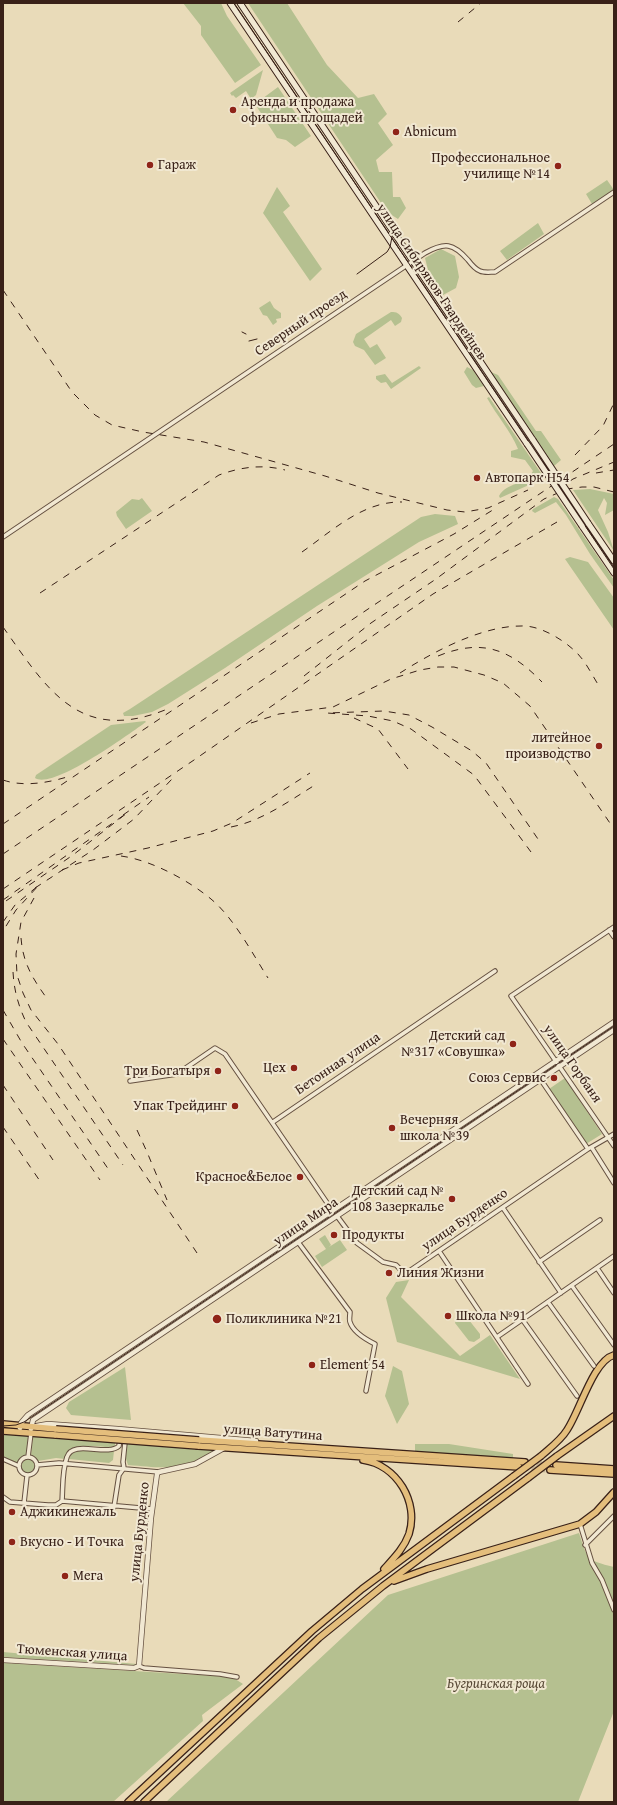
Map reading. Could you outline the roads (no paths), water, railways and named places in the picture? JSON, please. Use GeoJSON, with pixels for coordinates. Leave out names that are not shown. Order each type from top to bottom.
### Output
{"type":"FeatureCollection","features":[{"type":"Feature","properties":{"kind":"main road","name":"улица Сибиряков-Гвардейцев"},"geometry":{"type":"LineString","coordinates":[[230,3],[614,573]]}},
{"type":"Feature","properties":{"kind":"main road","name":"улица Сибиряков-Гвардейцев"},"geometry":{"type":"LineString","coordinates":[[240,3],[614,561]]}},
{"type":"Feature","properties":{"kind":"main road"},"geometry":{"type":"LineString","coordinates":[[128,1802],[312,1631],[372,1580],[541,1456],[564,1434],[576,1415],[597,1370],[602,1363],[614,1355]]}},
{"type":"Feature","properties":{"kind":"main road"},"geometry":{"type":"LineString","coordinates":[[144,1802],[319,1638],[383,1586],[557,1456],[614,1416]]}},
{"type":"Feature","properties":{"kind":"main road"},"geometry":{"type":"LineString","coordinates":[[3,1424],[20,1426]]}},
{"type":"Feature","properties":{"kind":"main road","name":"улица Ватутина"},"geometry":{"type":"LineString","coordinates":[[20,1426],[32,1426],[56,1432]]}},
{"type":"Feature","properties":{"kind":"main road"},"geometry":{"type":"LineString","coordinates":[[3,1431],[31,1433]]}},
{"type":"Feature","properties":{"kind":"main road","name":"улица Ватутина"},"geometry":{"type":"LineString","coordinates":[[31,1433],[56,1432],[199,1443],[267,1444],[525,1462]]}},
{"type":"Feature","properties":{"kind":"main road","name":"улица Ватутина"},"geometry":{"type":"LineString","coordinates":[[199,1443],[224,1448],[519,1467]]}},
{"type":"Feature","properties":{"kind":"main road"},"geometry":{"type":"LineString","coordinates":[[342,1456],[371,1462],[382,1467],[393,1475],[409,1499],[412,1512],[408,1535],[396,1556],[372,1580]]}},
{"type":"Feature","properties":{"kind":"main road"},"geometry":{"type":"LineString","coordinates":[[556,1464],[614,1467]]}},
{"type":"Feature","properties":{"kind":"main road"},"geometry":{"type":"LineString","coordinates":[[550,1470],[614,1474]]}},
{"type":"Feature","properties":{"kind":"main road"},"geometry":{"type":"LineString","coordinates":[[383,1586],[404,1576],[580,1524],[593,1515],[614,1492]]}},
{"type":"Feature","properties":{"kind":"street","name":"Северный проезд"},"geometry":{"type":"LineString","coordinates":[[3,537],[413,261],[438,246],[452,246],[479,271],[495,272],[614,192]]}},
{"type":"Feature","properties":{"kind":"street"},"geometry":{"type":"LineString","coordinates":[[614,927],[609,930],[614,937]]}},
{"type":"Feature","properties":{"kind":"street","name":"улица Горбаня"},"geometry":{"type":"LineString","coordinates":[[609,930],[511,996],[614,1146]]}},
{"type":"Feature","properties":{"kind":"street","name":"Бетонная улица"},"geometry":{"type":"LineString","coordinates":[[273,1122],[495,971]]}},
{"type":"Feature","properties":{"kind":"street","name":"улица Мира"},"geometry":{"type":"LineString","coordinates":[[20,1426],[28,1415],[126,1348],[614,1022]]}},
{"type":"Feature","properties":{"kind":"street","name":"улица Мира"},"geometry":{"type":"LineString","coordinates":[[32,1426],[33,1420],[614,1030]]}},
{"type":"Feature","properties":{"kind":"street"},"geometry":{"type":"LineString","coordinates":[[130,1081],[177,1074],[215,1048],[225,1054],[273,1122],[286,1145],[337,1216]]}},
{"type":"Feature","properties":{"kind":"street"},"geometry":{"type":"LineString","coordinates":[[540,1080],[614,1183]]}},
{"type":"Feature","properties":{"kind":"street","name":"улица Бурденко"},"geometry":{"type":"LineString","coordinates":[[337,1216],[357,1244],[384,1262],[396,1265],[405,1274],[614,1134]]}},
{"type":"Feature","properties":{"kind":"street"},"geometry":{"type":"LineString","coordinates":[[503,1208],[561,1293]]}},
{"type":"Feature","properties":{"kind":"street"},"geometry":{"type":"LineString","coordinates":[[539,1262],[600,1220]]}},
{"type":"Feature","properties":{"kind":"street"},"geometry":{"type":"LineString","coordinates":[[294,1236],[350,1312],[350,1322],[354,1328],[367,1340],[375,1344],[366,1391]]}},
{"type":"Feature","properties":{"kind":"street"},"geometry":{"type":"LineString","coordinates":[[439,1251],[528,1384]]}},
{"type":"Feature","properties":{"kind":"street"},"geometry":{"type":"LineString","coordinates":[[497,1337],[614,1256]]}},
{"type":"Feature","properties":{"kind":"street"},"geometry":{"type":"LineString","coordinates":[[597,1268],[614,1293]]}},
{"type":"Feature","properties":{"kind":"street"},"geometry":{"type":"LineString","coordinates":[[572,1286],[614,1345]]}},
{"type":"Feature","properties":{"kind":"street"},"geometry":{"type":"LineString","coordinates":[[548,1302],[594,1366]]}},
{"type":"Feature","properties":{"kind":"street"},"geometry":{"type":"LineString","coordinates":[[522,1320],[577,1396]]}},
{"type":"Feature","properties":{"kind":"street"},"geometry":{"type":"LineString","coordinates":[[126,1348],[131,1355]]}},
{"type":"Feature","properties":{"kind":"street"},"geometry":{"type":"LineString","coordinates":[[42,1414],[44,1420],[48,1424]]}},
{"type":"Feature","properties":{"kind":"street"},"geometry":{"type":"LineString","coordinates":[[28,1457],[32,1426],[48,1424],[227,1438],[267,1444]]}},
{"type":"Feature","properties":{"kind":"street"},"geometry":{"type":"LineString","coordinates":[[20,1426],[20,1432]]}},
{"type":"Feature","properties":{"kind":"street"},"geometry":{"type":"LineString","coordinates":[[62,1502],[67,1456],[71,1451],[78,1449],[112,1450],[116,1448],[119,1446],[120,1429]]}},
{"type":"Feature","properties":{"kind":"street"},"geometry":{"type":"LineString","coordinates":[[114,1507],[119,1475],[124,1468],[123,1462],[126,1429]]}},
{"type":"Feature","properties":{"kind":"street","name":"улица Бурденко"},"geometry":{"type":"LineString","coordinates":[[139,1666],[152,1510],[158,1472],[194,1464],[224,1448]]}},
{"type":"Feature","properties":{"kind":"street"},"geometry":{"type":"LineString","coordinates":[[27,1476],[22,1473],[19,1466],[21,1460],[28,1457],[33,1459],[37,1466]]}},
{"type":"Feature","properties":{"kind":"street"},"geometry":{"type":"LineString","coordinates":[[3,1459],[19,1466]]}},
{"type":"Feature","properties":{"kind":"street"},"geometry":{"type":"LineString","coordinates":[[37,1466],[55,1462],[158,1472]]}},
{"type":"Feature","properties":{"kind":"street"},"geometry":{"type":"LineString","coordinates":[[27,1476],[34,1473],[37,1466]]}},
{"type":"Feature","properties":{"kind":"street"},"geometry":{"type":"LineString","coordinates":[[24,1503],[27,1476]]}},
{"type":"Feature","properties":{"kind":"street"},"geometry":{"type":"LineString","coordinates":[[3,1497],[10,1502],[56,1505],[62,1502],[152,1510]]}},
{"type":"Feature","properties":{"kind":"street"},"geometry":{"type":"LineString","coordinates":[[586,1545],[614,1516]]}},
{"type":"Feature","properties":{"kind":"street"},"geometry":{"type":"LineString","coordinates":[[580,1524],[592,1563],[602,1580],[614,1610]]}},
{"type":"Feature","properties":{"kind":"street","name":"Тюменская улица"},"geometry":{"type":"LineString","coordinates":[[3,1660],[134,1668],[139,1666]]}},
{"type":"Feature","properties":{"kind":"street"},"geometry":{"type":"LineString","coordinates":[[139,1666],[144,1668],[220,1674],[237,1677]]}},
{"type":"Feature","properties":{"kind":"tunnel"},"geometry":{"type":"LineString","coordinates":[[528,1463],[556,1465]]}},
{"type":"Feature","properties":{"kind":"tunnel"},"geometry":{"type":"LineString","coordinates":[[523,1468],[550,1470]]}},
{"type":"Feature","properties":{"kind":"tram line"},"geometry":{"type":"LineString","coordinates":[[234,3],[614,569]]}},
{"type":"Feature","properties":{"kind":"tram line"},"geometry":{"type":"LineString","coordinates":[[357,274],[387,252],[390,247],[392,237]]}},
{"type":"Feature","properties":{"kind":"tram line"},"geometry":{"type":"LineString","coordinates":[[242,332],[246,334]]}},
{"type":"Feature","properties":{"kind":"tram line"},"geometry":{"type":"LineString","coordinates":[[249,341],[257,339]]}},
{"type":"Feature","properties":{"kind":"tram line"},"geometry":{"type":"LineString","coordinates":[[3,1426],[16,1425],[24,1422],[614,1026]]}},
{"type":"Feature","properties":{"kind":"railway"},"geometry":{"type":"LineString","coordinates":[[458,22],[481,3]]}},
{"type":"Feature","properties":{"kind":"railway"},"geometry":{"type":"LineString","coordinates":[[3,290],[72,392],[95,415],[112,425],[143,432],[204,442],[325,476],[378,493],[447,510],[465,512],[488,508],[528,490]]}},
{"type":"Feature","properties":{"kind":"railway"},"geometry":{"type":"LineString","coordinates":[[575,455],[603,426],[614,403]]}},
{"type":"Feature","properties":{"kind":"railway"},"geometry":{"type":"LineString","coordinates":[[3,854],[614,444]]}},
{"type":"Feature","properties":{"kind":"railway"},"geometry":{"type":"LineString","coordinates":[[559,489],[573,479],[614,462]]}},
{"type":"Feature","properties":{"kind":"railway"},"geometry":{"type":"LineString","coordinates":[[40,593],[219,475],[252,467],[268,467],[285,470]]}},
{"type":"Feature","properties":{"kind":"railway"},"geometry":{"type":"LineString","coordinates":[[596,473],[614,470]]}},
{"type":"Feature","properties":{"kind":"railway"},"geometry":{"type":"LineString","coordinates":[[304,676],[371,623],[436,579],[544,499],[567,489],[582,487],[594,487],[614,492]]}},
{"type":"Feature","properties":{"kind":"railway"},"geometry":{"type":"LineString","coordinates":[[302,552],[361,512],[374,506],[402,502]]}},
{"type":"Feature","properties":{"kind":"railway"},"geometry":{"type":"LineString","coordinates":[[3,824],[365,581],[454,534],[496,508]]}},
{"type":"Feature","properties":{"kind":"railway"},"geometry":{"type":"LineString","coordinates":[[3,889],[194,760],[433,594],[557,522]]}},
{"type":"Feature","properties":{"kind":"railway"},"geometry":{"type":"LineString","coordinates":[[400,673],[442,649],[474,635],[506,627],[528,626],[551,634],[572,648],[583,660],[599,686]]}},
{"type":"Feature","properties":{"kind":"railway"},"geometry":{"type":"LineString","coordinates":[[3,627],[35,671],[51,689],[68,704],[88,715],[110,720],[135,719],[165,710]]}},
{"type":"Feature","properties":{"kind":"railway"},"geometry":{"type":"LineString","coordinates":[[438,656],[468,648],[494,650],[518,661],[542,682]]}},
{"type":"Feature","properties":{"kind":"railway"},"geometry":{"type":"LineString","coordinates":[[251,723],[279,714],[333,707],[391,679],[420,670],[438,667],[454,667],[484,675],[503,683],[530,706],[614,829]]}},
{"type":"Feature","properties":{"kind":"railway"},"geometry":{"type":"LineString","coordinates":[[531,852],[474,775],[411,729],[393,721],[368,716],[327,713],[384,711],[409,715],[472,751],[486,763],[540,842]]}},
{"type":"Feature","properties":{"kind":"railway"},"geometry":{"type":"LineString","coordinates":[[354,718],[378,729],[408,769]]}},
{"type":"Feature","properties":{"kind":"railway"},"geometry":{"type":"LineString","coordinates":[[62,870],[79,863],[148,848],[213,831],[232,823],[310,773]]}},
{"type":"Feature","properties":{"kind":"railway"},"geometry":{"type":"LineString","coordinates":[[3,780],[27,784],[67,777]]}},
{"type":"Feature","properties":{"kind":"railway"},"geometry":{"type":"LineString","coordinates":[[35,888],[93,850],[134,819],[172,779]]}},
{"type":"Feature","properties":{"kind":"railway"},"geometry":{"type":"LineString","coordinates":[[231,827],[254,820],[285,804],[315,785]]}},
{"type":"Feature","properties":{"kind":"railway"},"geometry":{"type":"LineString","coordinates":[[123,815],[149,797]]}},
{"type":"Feature","properties":{"kind":"railway"},"geometry":{"type":"LineString","coordinates":[[3,900],[127,813],[73,855],[3,903]]}},
{"type":"Feature","properties":{"kind":"railway"},"geometry":{"type":"LineString","coordinates":[[121,856],[133,858],[157,866],[180,878],[211,899],[235,926],[268,978]]}},
{"type":"Feature","properties":{"kind":"railway"},"geometry":{"type":"LineString","coordinates":[[3,922],[15,905],[39,885],[16,910],[3,931]]}},
{"type":"Feature","properties":{"kind":"railway"},"geometry":{"type":"LineString","coordinates":[[34,898],[21,922],[16,954],[17,975],[23,993],[31,1010],[58,1044],[197,1253]]}},
{"type":"Feature","properties":{"kind":"railway"},"geometry":{"type":"LineString","coordinates":[[21,938],[26,964],[48,1000]]}},
{"type":"Feature","properties":{"kind":"railway"},"geometry":{"type":"LineString","coordinates":[[13,972],[17,997],[26,1022],[123,1165]]}},
{"type":"Feature","properties":{"kind":"railway"},"geometry":{"type":"LineString","coordinates":[[3,1010],[22,1043],[111,1173]]}},
{"type":"Feature","properties":{"kind":"railway"},"geometry":{"type":"LineString","coordinates":[[3,1039],[100,1180]]}},
{"type":"Feature","properties":{"kind":"railway"},"geometry":{"type":"LineString","coordinates":[[3,1085],[53,1160]]}},
{"type":"Feature","properties":{"kind":"railway"},"geometry":{"type":"LineString","coordinates":[[3,1127],[42,1184]]}},
{"type":"Feature","properties":{"kind":"railway"},"geometry":{"type":"LineString","coordinates":[[137,1130],[167,1200]]}},
{"type":"Feature","properties":{"kind":"place","name":"Аренда и продажа офисных площадей"},"geometry":{"type":"Point","coordinates":[233,110]}},
{"type":"Feature","properties":{"kind":"place","name":"Abnicum"},"geometry":{"type":"Point","coordinates":[396,132]}},
{"type":"Feature","properties":{"kind":"place","name":"Гараж"},"geometry":{"type":"Point","coordinates":[150,165]}},
{"type":"Feature","properties":{"kind":"place","name":"Профессиональное училище №14"},"geometry":{"type":"Point","coordinates":[558,166]}},
{"type":"Feature","properties":{"kind":"place","name":"Автопарк Н54"},"geometry":{"type":"Point","coordinates":[477,478]}},
{"type":"Feature","properties":{"kind":"place","name":"литейное производство"},"geometry":{"type":"Point","coordinates":[599,746]}},
{"type":"Feature","properties":{"kind":"place","name":"Детский сад №317 «Совушка»"},"geometry":{"type":"Point","coordinates":[513,1044]}},
{"type":"Feature","properties":{"kind":"place","name":"Цех"},"geometry":{"type":"Point","coordinates":[294,1068]}},
{"type":"Feature","properties":{"kind":"place","name":"Три Богатыря"},"geometry":{"type":"Point","coordinates":[218,1071]}},
{"type":"Feature","properties":{"kind":"place","name":"Союз Сервис"},"geometry":{"type":"Point","coordinates":[554,1078]}},
{"type":"Feature","properties":{"kind":"place","name":"Упак Трейдинг"},"geometry":{"type":"Point","coordinates":[235,1106]}},
{"type":"Feature","properties":{"kind":"place","name":"Вечерняя школа №39"},"geometry":{"type":"Point","coordinates":[392,1128]}},
{"type":"Feature","properties":{"kind":"place","name":"Красное&Белое"},"geometry":{"type":"Point","coordinates":[300,1177]}},
{"type":"Feature","properties":{"kind":"place","name":"Детский сад № 108 Зазеркалье"},"geometry":{"type":"Point","coordinates":[452,1199]}},
{"type":"Feature","properties":{"kind":"place","name":"Продукты"},"geometry":{"type":"Point","coordinates":[334,1235]}},
{"type":"Feature","properties":{"kind":"place","name":"Линия Жизни"},"geometry":{"type":"Point","coordinates":[389,1273]}},
{"type":"Feature","properties":{"kind":"place","name":"Школа №91"},"geometry":{"type":"Point","coordinates":[448,1316]}},
{"type":"Feature","properties":{"kind":"place","name":"Поликлиника №21"},"geometry":{"type":"Point","coordinates":[217,1319]}},
{"type":"Feature","properties":{"kind":"place","name":"Element 54"},"geometry":{"type":"Point","coordinates":[312,1365]}},
{"type":"Feature","properties":{"kind":"place","name":"Аджикинежаль"},"geometry":{"type":"Point","coordinates":[12,1512]}},
{"type":"Feature","properties":{"kind":"place","name":"Вкусно - И Точка"},"geometry":{"type":"Point","coordinates":[12,1542]}},
{"type":"Feature","properties":{"kind":"place","name":"Мега"},"geometry":{"type":"Point","coordinates":[65,1576]}},
{"type":"Feature","properties":{"kind":"park label","name":"Бугринская роща"},"geometry":{"type":"Point","coordinates":[496,1684]}}]}
